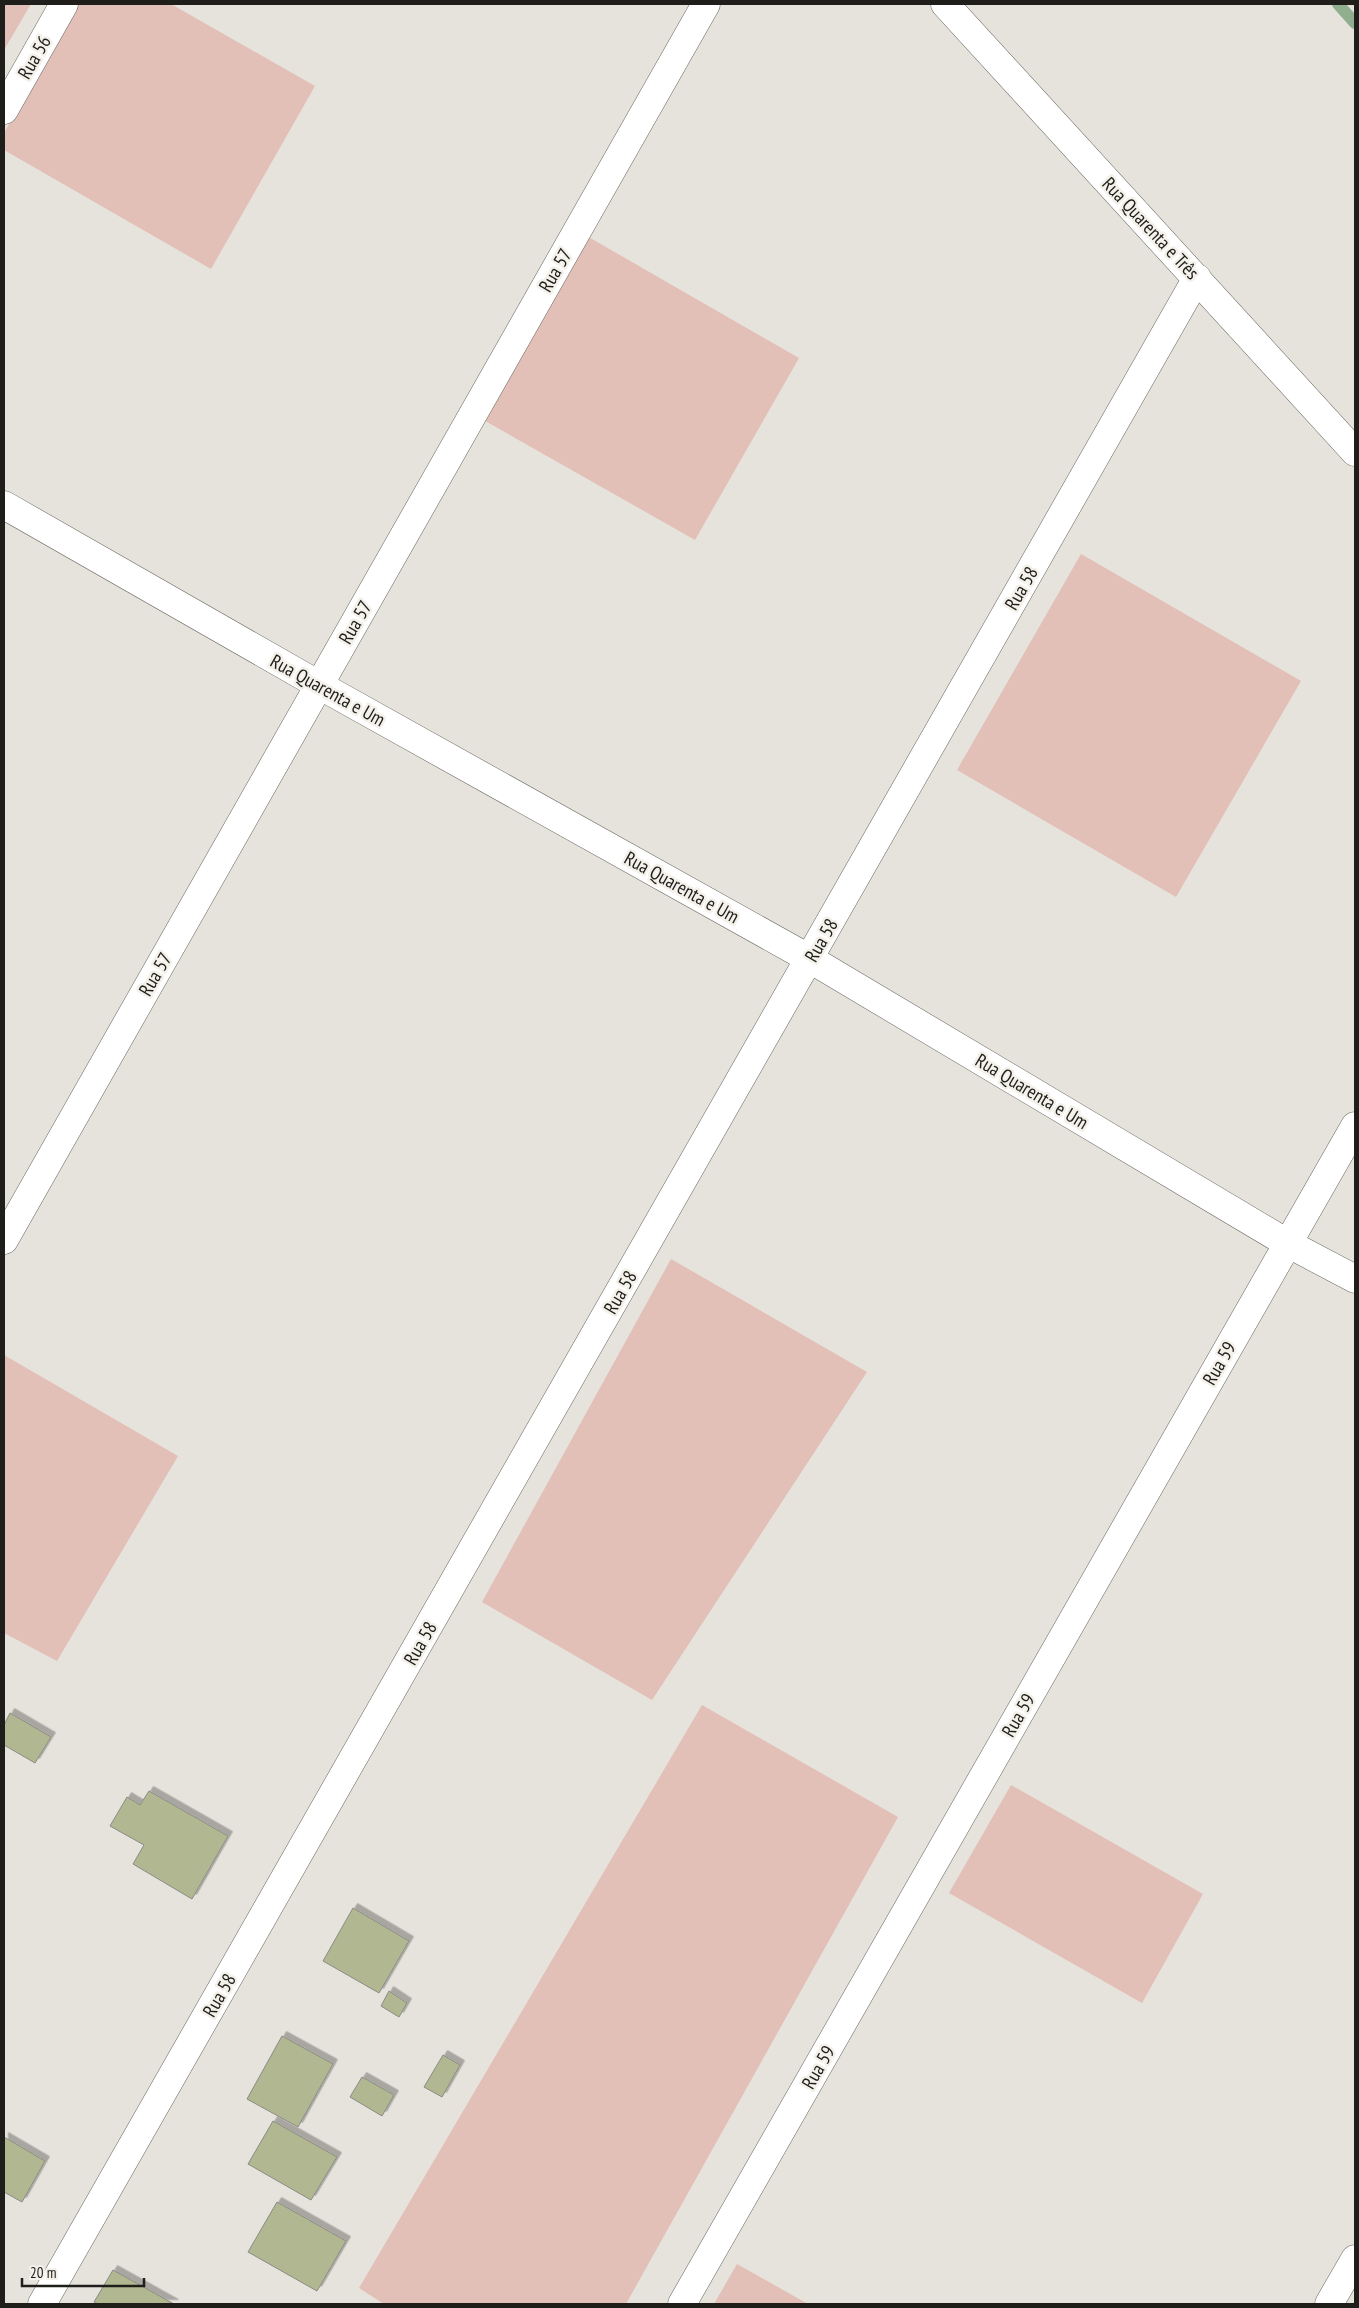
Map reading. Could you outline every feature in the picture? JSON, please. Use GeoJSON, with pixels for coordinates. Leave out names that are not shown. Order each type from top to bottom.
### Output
{"type":"FeatureCollection","features":[{"type":"Feature","properties":{"kind":"street","name":"Rua 56"},"geometry":{"type":"LineString","coordinates":[[4,110],[64,4]]}},
{"type":"Feature","properties":{"kind":"street","name":"Rua 57"},"geometry":{"type":"LineString","coordinates":[[4,1240],[706,4]]}},
{"type":"Feature","properties":{"kind":"street","name":"Rua Quarenta e Três"},"geometry":{"type":"LineString","coordinates":[[945,4],[1355,452]]}},
{"type":"Feature","properties":{"kind":"street","name":"Rua 58"},"geometry":{"type":"LineString","coordinates":[[42,2304],[1197,278]]}},
{"type":"Feature","properties":{"kind":"street","name":"Rua Quarenta e Um"},"geometry":{"type":"LineString","coordinates":[[4,505],[319,686],[810,959],[1287,1243],[1355,1279]]}},
{"type":"Feature","properties":{"kind":"street","name":"Rua 59"},"geometry":{"type":"LineString","coordinates":[[682,2304],[1355,1126]]}},
{"type":"Feature","properties":{"kind":"street"},"geometry":{"type":"LineString","coordinates":[[1329,2304],[1355,2259]]}},
{"type":"Feature","properties":{"kind":"shaded area"},"geometry":{"type":"Polygon","coordinates":[[[4,4],[31,4],[4,50],[4,4]]]}},
{"type":"Feature","properties":{"kind":"shaded area"},"geometry":{"type":"Polygon","coordinates":[[[78,4],[171,4],[315,86],[211,269],[4,150],[4,133],[78,4]]]}},
{"type":"Feature","properties":{"kind":"shaded area"},"geometry":{"type":"Polygon","coordinates":[[[585,235],[799,358],[695,540],[480,418],[585,235]]]}},
{"type":"Feature","properties":{"kind":"shaded area"},"geometry":{"type":"Polygon","coordinates":[[[1081,554],[1301,681],[1176,897],[957,770],[1081,554]]]}},
{"type":"Feature","properties":{"kind":"shaded area"},"geometry":{"type":"Polygon","coordinates":[[[671,1259],[867,1372],[652,1700],[482,1602],[671,1259]]]}},
{"type":"Feature","properties":{"kind":"shaded area"},"geometry":{"type":"Polygon","coordinates":[[[4,1355],[178,1456],[57,1661],[4,1633],[4,1355]]]}},
{"type":"Feature","properties":{"kind":"shaded area"},"geometry":{"type":"Polygon","coordinates":[[[702,1705],[898,1817],[626,2304],[384,2304],[359,2288],[702,1705]]]}},
{"type":"Feature","properties":{"kind":"shaded area"},"geometry":{"type":"Polygon","coordinates":[[[1011,1785],[1203,1894],[1142,2003],[949,1893],[1011,1785]]]}},
{"type":"Feature","properties":{"kind":"shaded area"},"geometry":{"type":"Polygon","coordinates":[[[737,2264],[808,2304],[714,2304],[737,2264]]]}},
{"type":"Feature","properties":{"kind":"building"},"geometry":{"type":"Polygon","coordinates":[[[10,1713],[51,1737],[35,1763],[4,1745],[4,1725],[10,1713]]]}},
{"type":"Feature","properties":{"kind":"building"},"geometry":{"type":"Polygon","coordinates":[[[149,1791],[228,1836],[192,1899],[133,1864],[144,1845],[110,1826],[127,1797],[140,1805],[149,1791]]]}},
{"type":"Feature","properties":{"kind":"building"},"geometry":{"type":"Polygon","coordinates":[[[353,1908],[409,1941],[379,1993],[323,1961],[353,1908]]]}},
{"type":"Feature","properties":{"kind":"building"},"geometry":{"type":"Polygon","coordinates":[[[389,1991],[407,2003],[399,2017],[381,2006],[389,1991]]]}},
{"type":"Feature","properties":{"kind":"building"},"geometry":{"type":"Polygon","coordinates":[[[282,2036],[333,2064],[298,2127],[247,2099],[282,2036]]]}},
{"type":"Feature","properties":{"kind":"building"},"geometry":{"type":"Polygon","coordinates":[[[443,2055],[460,2065],[442,2097],[424,2087],[443,2055]]]}},
{"type":"Feature","properties":{"kind":"building"},"geometry":{"type":"Polygon","coordinates":[[[362,2077],[394,2095],[382,2116],[350,2097],[362,2077]]]}},
{"type":"Feature","properties":{"kind":"building"},"geometry":{"type":"Polygon","coordinates":[[[273,2121],[337,2157],[311,2200],[248,2164],[273,2121]]]}},
{"type":"Feature","properties":{"kind":"building"},"geometry":{"type":"Polygon","coordinates":[[[4,2137],[45,2161],[22,2202],[4,2192],[4,2137]]]}},
{"type":"Feature","properties":{"kind":"building"},"geometry":{"type":"Polygon","coordinates":[[[277,2202],[346,2241],[317,2291],[248,2252],[277,2202]]]}},
{"type":"Feature","properties":{"kind":"building"},"geometry":{"type":"Polygon","coordinates":[[[113,2270],[174,2304],[98,2304],[94,2302],[113,2270]]]}},
{"type":"Feature","properties":{"kind":"waterway"},"geometry":{"type":"LineString","coordinates":[[1338,4],[1355,23]]}}]}
